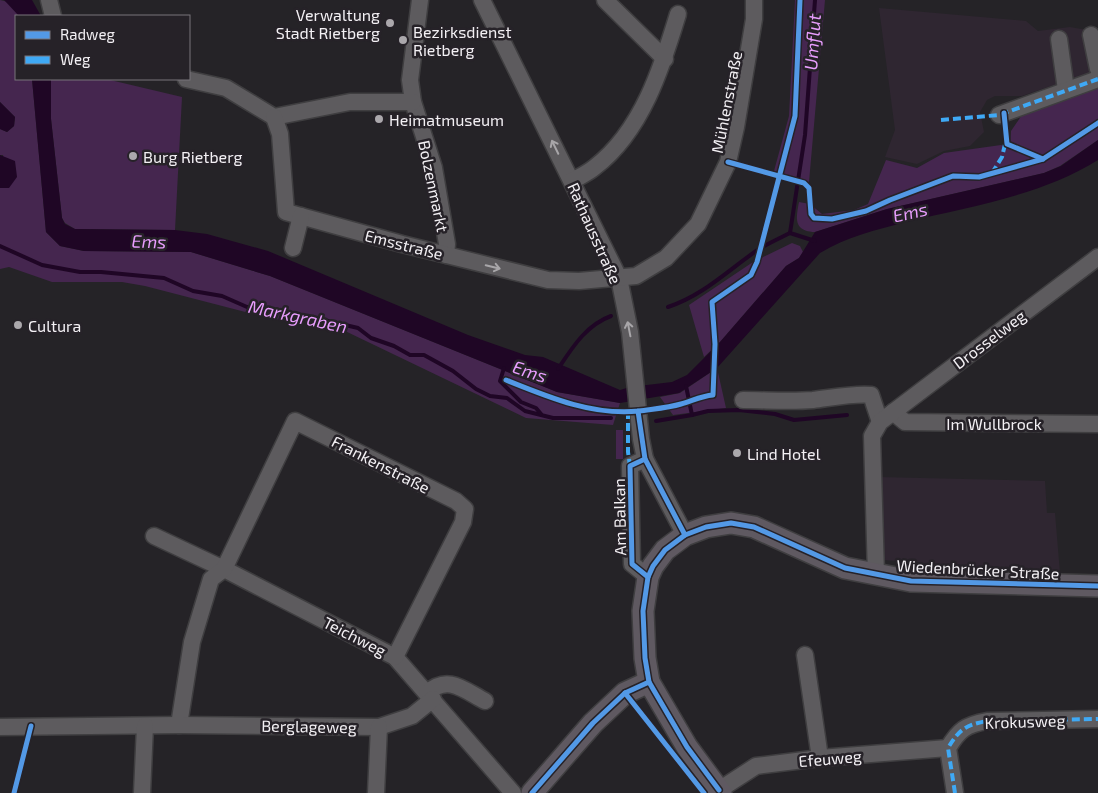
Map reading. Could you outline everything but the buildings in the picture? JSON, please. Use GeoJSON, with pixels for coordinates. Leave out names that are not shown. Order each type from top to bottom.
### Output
{"type":"FeatureCollection","features":[{"type":"Feature","properties":{"kind":"main road","name":"Wiedenbrücker Straße"},"geometry":{"type":"LineString","coordinates":[[648,577],[653,566],[665,550],[685,535],[706,527],[731,523],[754,528],[845,568],[876,575],[911,581],[1098,586]]}},
{"type":"Feature","properties":{"kind":"main road"},"geometry":{"type":"LineString","coordinates":[[648,577],[642,611],[645,658],[649,682],[687,747],[720,791]]}},
{"type":"Feature","properties":{"kind":"main road"},"geometry":{"type":"LineString","coordinates":[[532,793],[599,717],[625,693],[649,682]]}},
{"type":"Feature","properties":{"kind":"street"},"geometry":{"type":"LineString","coordinates":[[49,0],[52,15]]}},
{"type":"Feature","properties":{"kind":"street","name":"Bolzenmarkt"},"geometry":{"type":"LineString","coordinates":[[420,0],[410,80],[413,102],[434,168],[447,244],[446,255]]}},
{"type":"Feature","properties":{"kind":"street","name":"Rathausstraße"},"geometry":{"type":"LineString","coordinates":[[482,0],[619,278],[630,332],[645,459],[685,535]]}},
{"type":"Feature","properties":{"kind":"street"},"geometry":{"type":"LineString","coordinates":[[605,0],[665,59]]}},
{"type":"Feature","properties":{"kind":"street","name":"Mühlenstraße"},"geometry":{"type":"LineString","coordinates":[[619,278],[636,276],[666,258],[698,224],[728,162],[754,19],[754,0]]}},
{"type":"Feature","properties":{"kind":"street"},"geometry":{"type":"LineString","coordinates":[[572,181],[595,168],[619,143],[639,113],[665,59],[678,14]]}},
{"type":"Feature","properties":{"kind":"street"},"geometry":{"type":"LineString","coordinates":[[1091,35],[1098,69]]}},
{"type":"Feature","properties":{"kind":"street"},"geometry":{"type":"LineString","coordinates":[[1059,39],[1066,90]]}},
{"type":"Feature","properties":{"kind":"street"},"geometry":{"type":"LineString","coordinates":[[1000,115],[1098,79]]}},
{"type":"Feature","properties":{"kind":"street"},"geometry":{"type":"LineString","coordinates":[[190,80],[226,88],[274,117],[350,102],[413,102]]}},
{"type":"Feature","properties":{"kind":"street","name":"Emsstraße"},"geometry":{"type":"LineString","coordinates":[[274,117],[280,134],[286,212],[548,280],[619,278]]}},
{"type":"Feature","properties":{"kind":"street"},"geometry":{"type":"LineString","coordinates":[[293,248],[301,216]]}},
{"type":"Feature","properties":{"kind":"street","name":"Drosselweg"},"geometry":{"type":"LineString","coordinates":[[886,417],[1098,257]]}},
{"type":"Feature","properties":{"kind":"street"},"geometry":{"type":"LineString","coordinates":[[742,400],[808,400],[846,397],[860,393],[871,394],[886,417],[872,436],[876,575]]}},
{"type":"Feature","properties":{"kind":"street","name":"Im Wullbrock"},"geometry":{"type":"LineString","coordinates":[[886,417],[906,422],[1098,424]]}},
{"type":"Feature","properties":{"kind":"street","name":"Frankenstraße"},"geometry":{"type":"LineString","coordinates":[[224,569],[295,421],[456,501],[465,509],[463,522],[395,657]]}},
{"type":"Feature","properties":{"kind":"street","name":"Am Balkan"},"geometry":{"type":"LineString","coordinates":[[645,459],[630,466],[632,564],[648,577]]}},
{"type":"Feature","properties":{"kind":"street","name":"Teichweg"},"geometry":{"type":"LineString","coordinates":[[154,536],[224,569],[395,657],[513,793]]}},
{"type":"Feature","properties":{"kind":"street"},"geometry":{"type":"LineString","coordinates":[[179,725],[192,642],[211,579],[224,569]]}},
{"type":"Feature","properties":{"kind":"street"},"geometry":{"type":"LineString","coordinates":[[805,655],[820,758]]}},
{"type":"Feature","properties":{"kind":"street","name":"Berglageweg"},"geometry":{"type":"LineString","coordinates":[[0,727],[179,725],[379,727],[412,716],[437,686],[448,683],[485,701]]}},
{"type":"Feature","properties":{"kind":"street","name":"Krokusweg"},"geometry":{"type":"LineString","coordinates":[[948,748],[957,734],[970,724],[986,721],[1098,719]]}},
{"type":"Feature","properties":{"kind":"street"},"geometry":{"type":"LineString","coordinates":[[142,793],[145,726]]}},
{"type":"Feature","properties":{"kind":"street"},"geometry":{"type":"LineString","coordinates":[[376,793],[379,727]]}},
{"type":"Feature","properties":{"kind":"street"},"geometry":{"type":"LineString","coordinates":[[948,748],[956,793]]}},
{"type":"Feature","properties":{"kind":"street","name":"Efeuweg"},"geometry":{"type":"LineString","coordinates":[[720,791],[756,766],[820,758],[948,748]]}},
{"type":"Feature","properties":{"kind":"shaded area"},"geometry":{"type":"Polygon","coordinates":[[[0,0],[8,2],[18,15],[15,15],[15,80],[32,80],[46,232],[60,246],[84,251],[191,252],[270,276],[557,392],[620,403],[613,425],[526,418],[343,330],[310,321],[272,319],[145,286],[122,282],[52,282],[9,267],[0,269],[0,188],[9,188],[3,155],[0,155],[0,129],[7,132],[14,126],[15,117],[0,102],[0,0]]]}},
{"type":"Feature","properties":{"kind":"shaded area"},"geometry":{"type":"Polygon","coordinates":[[[795,0],[825,0],[809,182],[774,171],[789,116],[795,0]]]}},
{"type":"Feature","properties":{"kind":"shaded area"},"geometry":{"type":"Polygon","coordinates":[[[879,8],[1026,21],[1038,31],[1070,27],[1098,32],[1098,70],[1022,96],[995,96],[987,100],[980,112],[984,132],[970,146],[944,151],[917,164],[885,157],[895,130],[879,8]]]}},
{"type":"Feature","properties":{"kind":"shaded area"},"geometry":{"type":"Polygon","coordinates":[[[51,80],[110,80],[182,97],[175,230],[75,229],[65,223],[62,218],[51,119],[51,80]]]}},
{"type":"Feature","properties":{"kind":"shaded area"},"geometry":{"type":"Polygon","coordinates":[[[1098,85],[1098,140],[1060,166],[1044,173],[887,209],[815,232],[808,231],[799,226],[797,213],[799,202],[810,204],[822,214],[854,210],[868,204],[886,160],[917,168],[944,153],[1001,145],[1010,149],[1011,131],[1024,112],[1098,85]]]}},
{"type":"Feature","properties":{"kind":"shaded area"},"geometry":{"type":"Polygon","coordinates":[[[792,243],[800,246],[803,252],[799,258],[786,266],[720,342],[704,357],[689,305],[753,262],[792,243]]]}},
{"type":"Feature","properties":{"kind":"shaded area"},"geometry":{"type":"Polygon","coordinates":[[[717,368],[726,408],[673,415],[660,397],[680,393],[717,368]]]}},
{"type":"Feature","properties":{"kind":"shaded area"},"geometry":{"type":"Polygon","coordinates":[[[616,430],[623,430],[623,459],[616,459],[616,430]]]}},
{"type":"Feature","properties":{"kind":"shaded area"},"geometry":{"type":"Polygon","coordinates":[[[878,477],[1045,481],[1047,513],[1055,513],[1060,573],[883,560],[878,477]]]}},
{"type":"Feature","properties":{"kind":"water"},"geometry":{"type":"Polygon","coordinates":[[[4,0],[32,0],[40,15],[18,15],[4,0]]]}},
{"type":"Feature","properties":{"kind":"water","name":"Ems"},"geometry":{"type":"Polygon","coordinates":[[[32,80],[51,80],[51,119],[62,218],[65,224],[75,229],[175,230],[207,234],[268,251],[468,335],[525,355],[543,357],[620,390],[672,382],[687,375],[720,342],[786,266],[799,258],[815,232],[887,209],[1044,173],[1061,166],[1098,140],[1098,160],[1053,183],[980,205],[884,228],[851,238],[830,247],[820,253],[717,368],[679,393],[620,403],[557,392],[270,276],[191,252],[84,251],[60,246],[46,232],[32,80]]]}},
{"type":"Feature","properties":{"kind":"water"},"geometry":{"type":"Polygon","coordinates":[[[0,102],[15,117],[14,126],[7,132],[0,129],[0,102]]]}},
{"type":"Feature","properties":{"kind":"water"},"geometry":{"type":"Polygon","coordinates":[[[0,155],[15,161],[17,177],[9,188],[0,188],[0,155]]]}},
{"type":"Feature","properties":{"kind":"waterway","name":"Umflut"},"geometry":{"type":"LineString","coordinates":[[815,0],[805,135],[790,233],[815,241]]}},
{"type":"Feature","properties":{"kind":"waterway","name":"Umflut"},"geometry":{"type":"LineString","coordinates":[[668,307],[693,296],[759,249],[790,233]]}},
{"type":"Feature","properties":{"kind":"waterway","name":"Markgraben"},"geometry":{"type":"LineString","coordinates":[[0,246],[42,265],[80,272],[164,278],[193,291],[222,296],[247,307],[307,316],[358,328],[371,338],[394,346],[410,355],[424,355],[453,371],[476,389],[490,396],[507,398],[525,411],[553,418],[611,418]]}},
{"type":"Feature","properties":{"kind":"waterway","name":"Umflut"},"geometry":{"type":"LineString","coordinates":[[558,369],[580,338],[594,325],[611,316]]}},
{"type":"Feature","properties":{"kind":"waterway","name":"Ems"},"geometry":{"type":"LineString","coordinates":[[504,368],[500,381],[521,402],[536,408],[541,414]]}},
{"type":"Feature","properties":{"kind":"waterway","name":"Markgraben"},"geometry":{"type":"LineString","coordinates":[[656,421],[692,415],[686,386]]}},
{"type":"Feature","properties":{"kind":"waterway","name":"Markgraben"},"geometry":{"type":"LineString","coordinates":[[692,415],[708,411],[739,410],[775,414],[794,420],[847,415]]}},
{"type":"Feature","properties":{"kind":"marked path"},"geometry":{"type":"LineString","coordinates":[[941,120],[999,115],[1098,79]]}},
{"type":"Feature","properties":{"kind":"marked path"},"geometry":{"type":"LineString","coordinates":[[992,173],[1002,157],[1006,140]]}},
{"type":"Feature","properties":{"kind":"marked path"},"geometry":{"type":"LineString","coordinates":[[628,411],[630,466]]}},
{"type":"Feature","properties":{"kind":"marked path"},"geometry":{"type":"LineString","coordinates":[[955,793],[948,748],[963,729],[973,724],[987,721],[1098,719]]}},
{"type":"Feature","properties":{"kind":"cycle path"},"geometry":{"type":"LineString","coordinates":[[506,380],[554,399],[605,411],[622,412],[660,408],[713,395],[715,344],[712,302],[751,275],[757,262],[795,116],[800,0]]}},
{"type":"Feature","properties":{"kind":"cycle path"},"geometry":{"type":"LineString","coordinates":[[1004,113],[1007,144],[1043,159]]}},
{"type":"Feature","properties":{"kind":"cycle path"},"geometry":{"type":"LineString","coordinates":[[728,162],[804,183],[809,188],[811,214],[814,218],[832,219],[866,211],[953,176],[979,177],[1043,159],[1098,123]]}},
{"type":"Feature","properties":{"kind":"cycle path"},"geometry":{"type":"LineString","coordinates":[[638,411],[645,459],[685,535]]}},
{"type":"Feature","properties":{"kind":"cycle path"},"geometry":{"type":"LineString","coordinates":[[645,459],[630,466],[632,564],[648,577]]}},
{"type":"Feature","properties":{"kind":"cycle path"},"geometry":{"type":"LineString","coordinates":[[719,790],[687,747],[649,682],[645,658],[643,611],[648,577],[653,566],[665,550],[685,535],[706,527],[731,523],[754,527],[845,568],[911,581],[1098,586]]}},
{"type":"Feature","properties":{"kind":"cycle path"},"geometry":{"type":"LineString","coordinates":[[532,793],[593,723],[625,693],[649,682]]}},
{"type":"Feature","properties":{"kind":"cycle path"},"geometry":{"type":"LineString","coordinates":[[625,693],[704,793]]}},
{"type":"Feature","properties":{"kind":"cycle path"},"geometry":{"type":"LineString","coordinates":[[14,793],[31,726]]}},
{"type":"Feature","properties":{"kind":"place","name":"Verwaltung Stadt Rietberg"},"geometry":{"type":"Point","coordinates":[390,23]}},
{"type":"Feature","properties":{"kind":"place","name":"Bezirksdienst Rietberg"},"geometry":{"type":"Point","coordinates":[403,40]}},
{"type":"Feature","properties":{"kind":"place","name":"Heimatmuseum"},"geometry":{"type":"Point","coordinates":[379,119]}},
{"type":"Feature","properties":{"kind":"place","name":"Burg Rietberg"},"geometry":{"type":"Point","coordinates":[133,156]}},
{"type":"Feature","properties":{"kind":"place","name":"Cultura"},"geometry":{"type":"Point","coordinates":[18,325]}},
{"type":"Feature","properties":{"kind":"place","name":"Lind Hotel"},"geometry":{"type":"Point","coordinates":[737,453]}}]}
